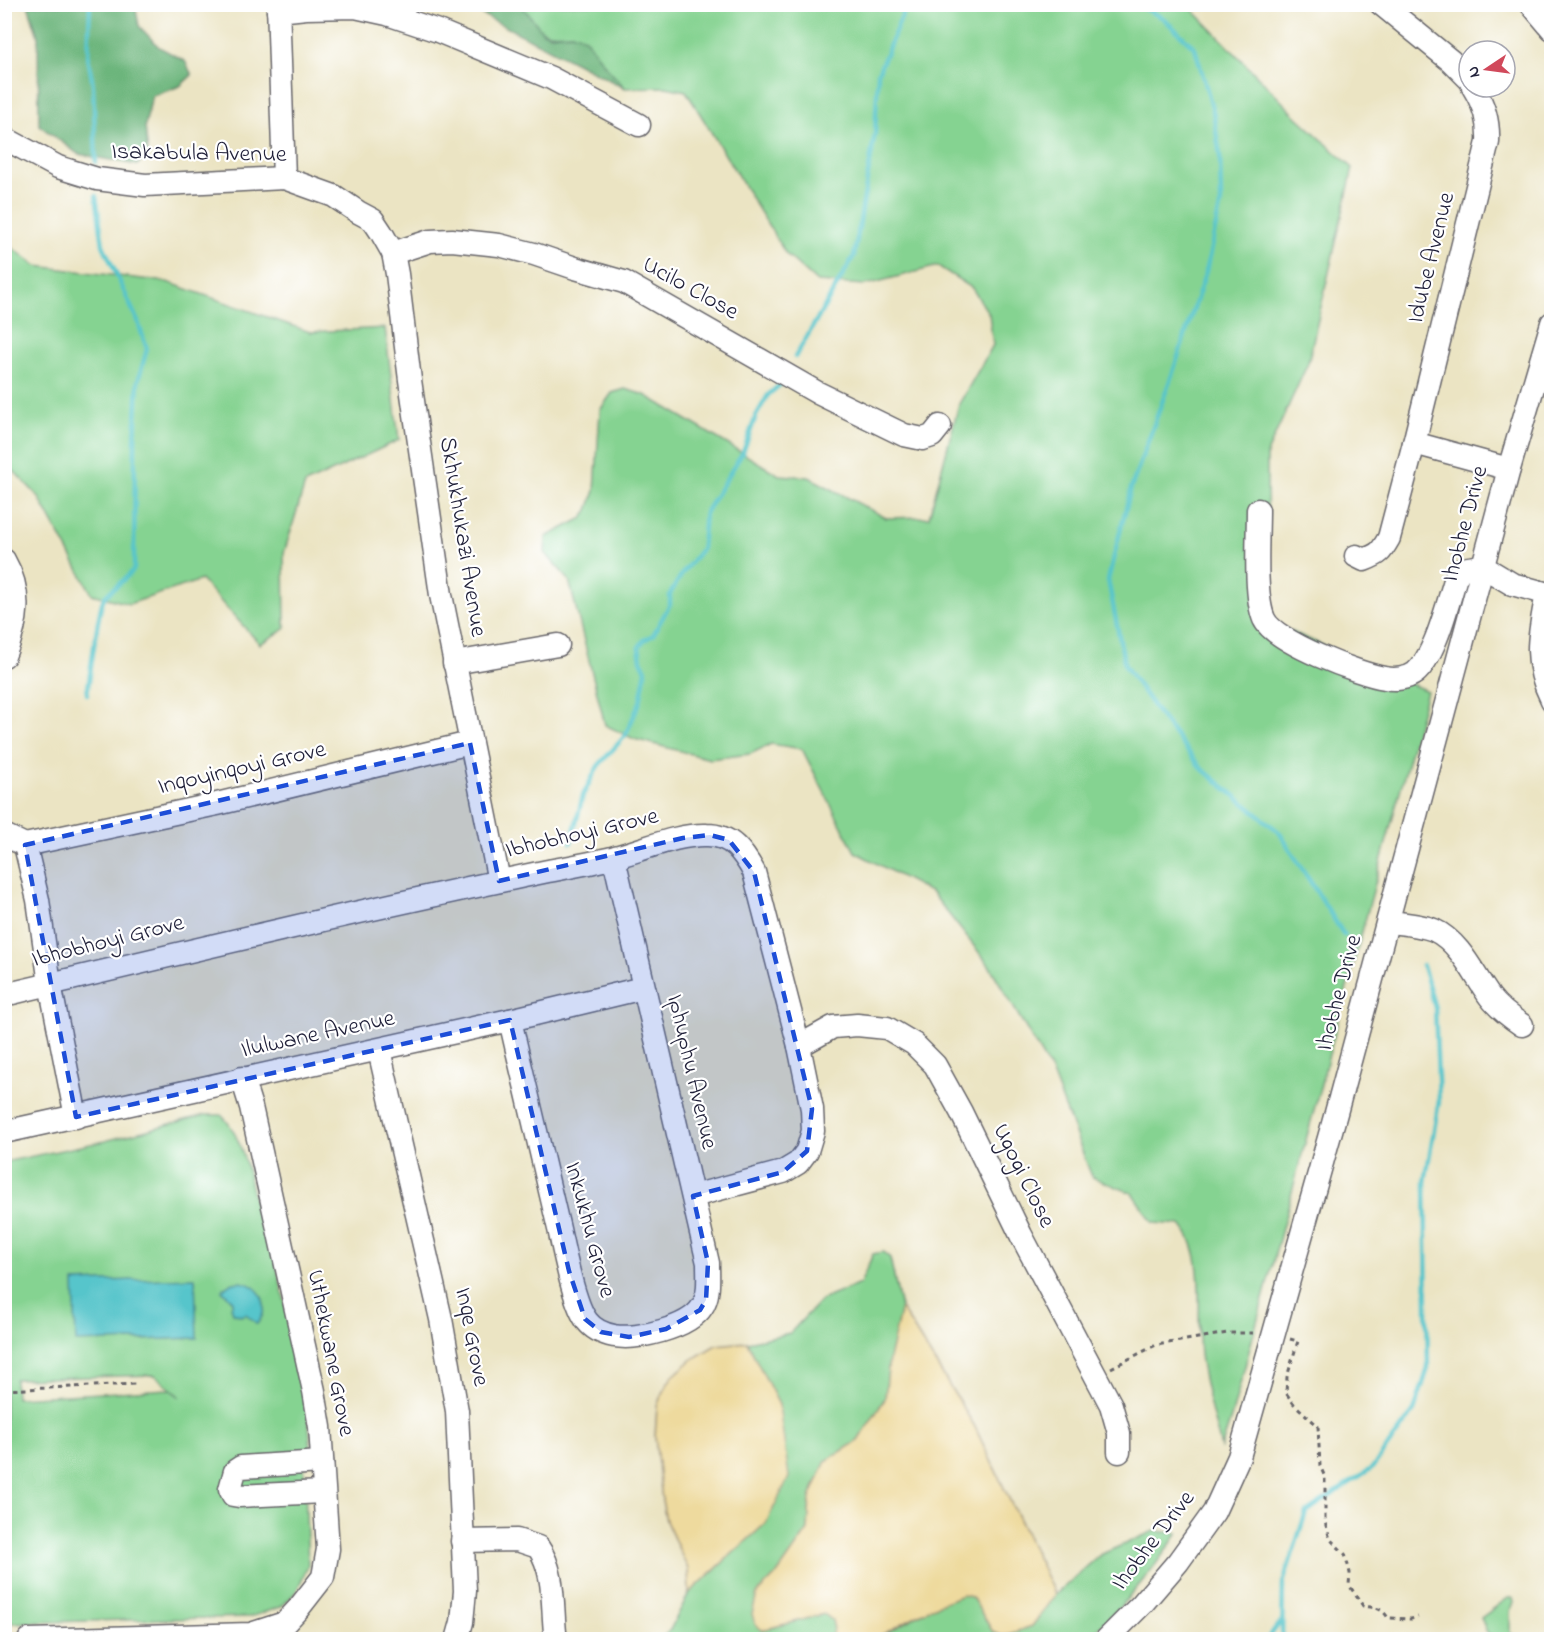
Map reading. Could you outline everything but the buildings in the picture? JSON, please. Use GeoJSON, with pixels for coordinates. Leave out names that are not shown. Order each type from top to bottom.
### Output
{"type":"FeatureCollection","features":[{"type":"Feature","properties":{"kind":"street"},"geometry":{"type":"LineString","coordinates":[[1381,4],[1457,67]]}},
{"type":"Feature","properties":{"kind":"street"},"geometry":{"type":"LineString","coordinates":[[1531,4],[1551,29]]}},
{"type":"Feature","properties":{"kind":"street"},"geometry":{"type":"LineString","coordinates":[[284,178],[278,8],[355,7],[387,14],[438,31],[551,78],[639,125]]}},
{"type":"Feature","properties":{"kind":"street","name":"Idube Avenue"},"geometry":{"type":"LineString","coordinates":[[1356,556],[1364,560],[1379,554],[1386,543],[1414,443],[1488,142],[1489,125],[1480,99]]}},
{"type":"Feature","properties":{"kind":"street","name":"Isakabula Avenue"},"geometry":{"type":"LineString","coordinates":[[4,138],[58,167],[97,180],[146,185],[284,178],[334,196],[358,212]]}},
{"type":"Feature","properties":{"kind":"street","name":"Skhukhukazi Avenue"},"geometry":{"type":"LineString","coordinates":[[358,212],[373,220],[393,253],[441,595],[499,881]]}},
{"type":"Feature","properties":{"kind":"street","name":"Ucilo Close"},"geometry":{"type":"LineString","coordinates":[[393,253],[430,241],[452,240],[500,245],[624,282],[818,393],[904,435],[923,439],[932,436],[940,426]]}},
{"type":"Feature","properties":{"kind":"street","name":"Ihobhe Drive"},"geometry":{"type":"LineString","coordinates":[[1106,1640],[1142,1604],[1178,1562],[1215,1512],[1239,1457],[1388,922],[1482,566],[1551,323]]}},
{"type":"Feature","properties":{"kind":"street"},"geometry":{"type":"LineString","coordinates":[[1414,443],[1509,469]]}},
{"type":"Feature","properties":{"kind":"street"},"geometry":{"type":"LineString","coordinates":[[1258,510],[1259,599],[1266,624],[1292,643],[1339,664],[1385,678],[1399,679],[1411,676],[1425,662],[1432,648],[1456,577],[1462,568],[1482,566],[1512,584],[1549,594],[1537,643],[1540,666],[1551,700]]}},
{"type":"Feature","properties":{"kind":"street"},"geometry":{"type":"LineString","coordinates":[[4,560],[17,593],[16,616],[4,656]]}},
{"type":"Feature","properties":{"kind":"street"},"geometry":{"type":"LineString","coordinates":[[454,663],[558,645]]}},
{"type":"Feature","properties":{"kind":"street","name":"Inqoyinqoyi Grove"},"geometry":{"type":"LineString","coordinates":[[25,845],[217,804],[470,743]]}},
{"type":"Feature","properties":{"kind":"street"},"geometry":{"type":"LineString","coordinates":[[4,835],[25,845],[38,900],[50,984],[76,1117]]}},
{"type":"Feature","properties":{"kind":"street","name":"Ibhobhoyi Grove"},"geometry":{"type":"LineString","coordinates":[[4,995],[238,939],[614,858],[683,838],[704,835],[729,840],[743,854],[754,872],[799,1046],[812,1108],[813,1131],[807,1150],[798,1163],[783,1172],[693,1196]]}},
{"type":"Feature","properties":{"kind":"street","name":"Iphuphu Avenue"},"geometry":{"type":"LineString","coordinates":[[614,858],[708,1263],[706,1300]]}},
{"type":"Feature","properties":{"kind":"street"},"geometry":{"type":"LineString","coordinates":[[1388,922],[1426,928],[1445,937],[1464,958],[1491,999],[1504,1013],[1522,1025]]}},
{"type":"Feature","properties":{"kind":"street","name":"Ilulwane Avenue"},"geometry":{"type":"LineString","coordinates":[[4,1132],[242,1078],[379,1050],[643,988]]}},
{"type":"Feature","properties":{"kind":"street","name":"Inkukhu Grove"},"geometry":{"type":"LineString","coordinates":[[510,1020],[569,1271],[585,1319],[601,1332],[612,1336],[629,1337],[666,1329],[687,1321],[700,1310],[706,1300]]}},
{"type":"Feature","properties":{"kind":"street","name":"Ugogi Close"},"geometry":{"type":"LineString","coordinates":[[799,1046],[833,1027],[857,1025],[887,1028],[914,1044],[935,1065],[1111,1405],[1119,1432],[1119,1452]]}},
{"type":"Feature","properties":{"kind":"street","name":"Inqe Grove"},"geometry":{"type":"LineString","coordinates":[[379,1050],[441,1319],[457,1411],[465,1591],[462,1622],[457,1640]]}},
{"type":"Feature","properties":{"kind":"street","name":"Uthekwane Grove"},"geometry":{"type":"LineString","coordinates":[[29,1640],[251,1634],[285,1623],[309,1598],[322,1577],[328,1549],[320,1427],[312,1381],[251,1107],[242,1078]]}},
{"type":"Feature","properties":{"kind":"street"},"geometry":{"type":"LineString","coordinates":[[322,1462],[241,1467],[235,1471],[230,1489],[233,1495],[239,1496],[323,1492]]}},
{"type":"Feature","properties":{"kind":"street"},"geometry":{"type":"LineString","coordinates":[[462,1541],[517,1540],[538,1547],[546,1561],[550,1577],[555,1632]]}},
{"type":"Feature","properties":{"kind":"path"},"geometry":{"type":"LineString","coordinates":[[1116,1365],[1156,1346],[1228,1333],[1251,1333]]}},
{"type":"Feature","properties":{"kind":"path"},"geometry":{"type":"LineString","coordinates":[[1274,1335],[1298,1341],[1287,1377],[1286,1393],[1294,1404],[1318,1426],[1320,1466],[1325,1477],[1325,1522],[1330,1539],[1345,1554],[1350,1573],[1349,1585],[1352,1591],[1363,1606],[1379,1608],[1388,1618],[1418,1617]]}},
{"type":"Feature","properties":{"kind":"path"},"geometry":{"type":"LineString","coordinates":[[4,1390],[136,1384]]}},
{"type":"Feature","properties":{"kind":"highlighted area"},"geometry":{"type":"Polygon","coordinates":[[[470,743],[499,881],[683,838],[710,835],[729,840],[754,872],[763,903],[812,1109],[807,1151],[783,1172],[693,1196],[708,1263],[706,1300],[700,1310],[666,1329],[629,1337],[601,1332],[585,1319],[569,1271],[510,1020],[76,1117],[25,845],[470,743]]]}},
{"type":"Feature","properties":{"kind":"green space"},"geometry":{"type":"Polygon","coordinates":[[[28,5],[135,5],[139,26],[159,47],[185,61],[192,75],[180,86],[152,96],[145,126],[148,155],[137,165],[78,154],[39,125],[38,36],[28,5]]]}},
{"type":"Feature","properties":{"kind":"green space"},"geometry":{"type":"Polygon","coordinates":[[[468,5],[521,5],[543,32],[550,35],[572,33],[585,38],[625,88],[471,9],[468,5]]]}},
{"type":"Feature","properties":{"kind":"green space"},"geometry":{"type":"Polygon","coordinates":[[[521,5],[1188,5],[1297,117],[1353,168],[1308,363],[1267,453],[1268,613],[1274,624],[1427,691],[1221,1448],[1201,1365],[1198,1269],[1195,1252],[1189,1238],[1181,1225],[1153,1223],[1132,1193],[1092,1177],[1051,1071],[989,965],[932,893],[855,852],[802,749],[771,744],[750,754],[710,759],[634,739],[605,725],[569,580],[545,553],[546,537],[583,518],[588,510],[595,491],[600,410],[612,393],[625,389],[645,395],[779,475],[809,477],[886,518],[929,517],[959,404],[993,345],[989,314],[972,288],[938,266],[866,285],[817,282],[786,254],[686,91],[666,87],[625,88],[572,33],[561,34],[541,30],[521,5]]]}},
{"type":"Feature","properties":{"kind":"green space"},"geometry":{"type":"Polygon","coordinates":[[[4,242],[37,266],[167,282],[310,332],[385,328],[399,440],[305,484],[284,553],[285,629],[260,644],[201,580],[129,604],[92,594],[38,496],[5,462],[4,242]]]}},
{"type":"Feature","properties":{"kind":"green space"},"geometry":{"type":"Polygon","coordinates":[[[205,1115],[221,1115],[229,1124],[241,1147],[256,1212],[264,1210],[307,1399],[311,1451],[304,1459],[308,1566],[296,1592],[281,1607],[250,1617],[5,1623],[4,1162],[105,1141],[205,1115]],[[155,1375],[15,1379],[16,1398],[169,1389],[180,1397],[155,1375]]]}},
{"type":"Feature","properties":{"kind":"green space"},"geometry":{"type":"Polygon","coordinates":[[[883,1252],[890,1258],[901,1308],[889,1359],[885,1398],[858,1441],[826,1461],[810,1498],[808,1530],[778,1573],[758,1594],[763,1630],[824,1614],[832,1620],[834,1629],[830,1639],[660,1640],[670,1630],[689,1593],[766,1523],[779,1405],[747,1342],[790,1333],[821,1300],[860,1284],[873,1254],[883,1252]]]}},
{"type":"Feature","properties":{"kind":"green space"},"geometry":{"type":"Polygon","coordinates":[[[1154,1531],[1178,1533],[1135,1590],[1086,1639],[874,1640],[932,1607],[962,1595],[972,1597],[993,1632],[1003,1636],[1032,1626],[1055,1595],[1100,1555],[1154,1531]]]}},
{"type":"Feature","properties":{"kind":"green space"},"geometry":{"type":"Polygon","coordinates":[[[1508,1598],[1513,1598],[1514,1603],[1510,1611],[1510,1633],[1520,1639],[1494,1639],[1487,1632],[1481,1618],[1508,1598]]]}},
{"type":"Feature","properties":{"kind":"sand"},"geometry":{"type":"Polygon","coordinates":[[[901,1308],[974,1425],[1055,1595],[1032,1626],[1003,1636],[993,1632],[972,1597],[962,1595],[932,1607],[874,1639],[830,1639],[834,1629],[832,1620],[824,1614],[762,1630],[755,1624],[752,1614],[757,1594],[778,1573],[808,1530],[810,1498],[826,1461],[858,1441],[885,1399],[889,1359],[901,1308]]]}},
{"type":"Feature","properties":{"kind":"sand"},"geometry":{"type":"Polygon","coordinates":[[[747,1342],[779,1405],[789,1477],[766,1523],[689,1593],[688,1569],[666,1521],[662,1500],[655,1437],[657,1406],[672,1377],[694,1358],[716,1345],[747,1342]]]}},
{"type":"Feature","properties":{"kind":"water"},"geometry":{"type":"Polygon","coordinates":[[[195,1278],[197,1338],[76,1342],[74,1282],[195,1278]]]}},
{"type":"Feature","properties":{"kind":"water"},"geometry":{"type":"Polygon","coordinates":[[[239,1282],[253,1287],[262,1297],[264,1310],[257,1324],[246,1314],[241,1316],[233,1313],[231,1307],[233,1301],[222,1290],[229,1284],[239,1282]]]}},
{"type":"Feature","properties":{"kind":"waterway"},"geometry":{"type":"LineString","coordinates":[[90,4],[88,57],[93,85],[96,162]]}},
{"type":"Feature","properties":{"kind":"waterway"},"geometry":{"type":"LineString","coordinates":[[795,357],[854,256],[875,133],[878,73],[907,4]]}},
{"type":"Feature","properties":{"kind":"waterway"},"geometry":{"type":"LineString","coordinates":[[1136,4],[1163,18],[1195,48],[1213,111],[1220,156],[1221,202],[1206,271],[1173,372],[1131,488],[1108,580],[1125,666],[1201,768],[1279,832],[1344,935]]}},
{"type":"Feature","properties":{"kind":"waterway"},"geometry":{"type":"LineString","coordinates":[[87,694],[104,598],[134,569],[138,381],[147,349],[138,322],[103,245],[96,196]]}},
{"type":"Feature","properties":{"kind":"waterway"},"geometry":{"type":"LineString","coordinates":[[571,843],[583,795],[598,766],[625,736],[640,702],[646,670],[641,660],[639,647],[644,640],[653,635],[670,604],[670,594],[702,548],[705,513],[743,452],[756,416],[768,395],[782,383]]}},
{"type":"Feature","properties":{"kind":"waterway"},"geometry":{"type":"LineString","coordinates":[[1282,1640],[1283,1583],[1306,1512],[1372,1468],[1414,1411],[1428,1368],[1425,1182],[1439,1101],[1435,1008],[1423,966]]}},
{"type":"Feature","properties":{"kind":"waterway"},"geometry":{"type":"LineString","coordinates":[[1267,1640],[1282,1620]]}}]}
